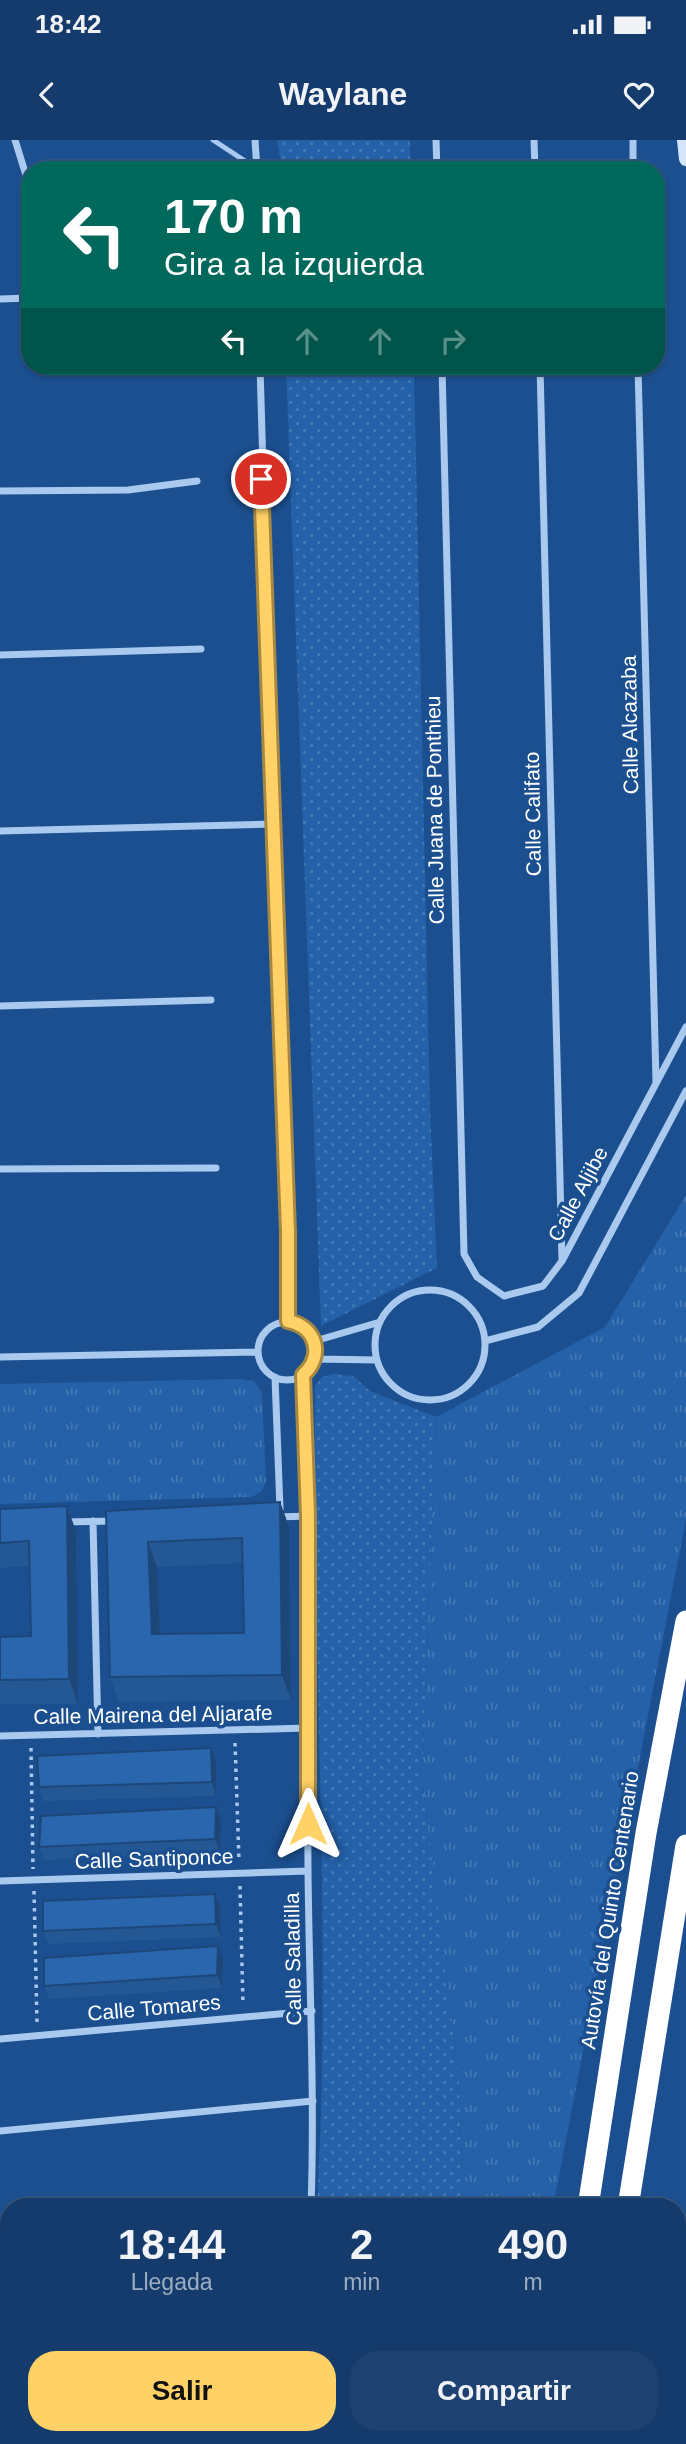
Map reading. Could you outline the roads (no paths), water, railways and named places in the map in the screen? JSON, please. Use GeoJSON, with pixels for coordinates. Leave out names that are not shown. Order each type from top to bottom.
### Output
{"type":"FeatureCollection","features":[{"type":"Feature","properties":{"kind":"highway","name":"Autovía del Quinto Centenario"},"geometry":{"type":"LineString","coordinates":[[589,2198],[646,1833],[686,1621]]}},
{"type":"Feature","properties":{"kind":"highway"},"geometry":{"type":"LineString","coordinates":[[629,2198],[686,1845]]}},
{"type":"Feature","properties":{"kind":"main road"},"geometry":{"type":"LineString","coordinates":[[684,140],[686,159]]}},
{"type":"Feature","properties":{"kind":"street"},"geometry":{"type":"LineString","coordinates":[[15,140],[22,161]]}},
{"type":"Feature","properties":{"kind":"street"},"geometry":{"type":"LineString","coordinates":[[255,140],[256,161]]}},
{"type":"Feature","properties":{"kind":"street"},"geometry":{"type":"LineString","coordinates":[[436,140],[437,161]]}},
{"type":"Feature","properties":{"kind":"street"},"geometry":{"type":"LineString","coordinates":[[534,140],[535,161]]}},
{"type":"Feature","properties":{"kind":"street"},"geometry":{"type":"LineString","coordinates":[[633,140],[633,161]]}},
{"type":"Feature","properties":{"kind":"street"},"geometry":{"type":"LineString","coordinates":[[0,299],[21,298]]}},
{"type":"Feature","properties":{"kind":"street"},"geometry":{"type":"LineString","coordinates":[[260,375],[288,1321]]}},
{"type":"Feature","properties":{"kind":"street","name":"Calle Juana de Ponthieu"},"geometry":{"type":"LineString","coordinates":[[442,375],[464,1254]]}},
{"type":"Feature","properties":{"kind":"street","name":"Calle Califato"},"geometry":{"type":"LineString","coordinates":[[540,375],[562,1262]]}},
{"type":"Feature","properties":{"kind":"street","name":"Calle Alcazaba"},"geometry":{"type":"LineString","coordinates":[[638,375],[656,1084]]}},
{"type":"Feature","properties":{"kind":"street"},"geometry":{"type":"LineString","coordinates":[[0,491],[128,490],[197,481]]}},
{"type":"Feature","properties":{"kind":"street"},"geometry":{"type":"LineString","coordinates":[[0,655],[201,649]]}},
{"type":"Feature","properties":{"kind":"street"},"geometry":{"type":"LineString","coordinates":[[0,831],[273,824]]}},
{"type":"Feature","properties":{"kind":"street"},"geometry":{"type":"LineString","coordinates":[[0,1006],[211,1000]]}},
{"type":"Feature","properties":{"kind":"street","name":"Calle Aljibe"},"geometry":{"type":"LineString","coordinates":[[464,1254],[477,1278],[504,1296],[544,1286],[562,1262],[686,1027]]}},
{"type":"Feature","properties":{"kind":"street"},"geometry":{"type":"LineString","coordinates":[[485,1341],[538,1327],[579,1293],[686,1091]]}},
{"type":"Feature","properties":{"kind":"street"},"geometry":{"type":"LineString","coordinates":[[0,1169],[216,1168]]}},
{"type":"Feature","properties":{"kind":"street"},"geometry":{"type":"LineString","coordinates":[[422,1291],[440,1291],[457,1297],[472,1308],[481,1324],[485,1341],[484,1359],[476,1376],[456,1393],[431,1400],[413,1397],[397,1389],[384,1376],[377,1360],[375,1341],[380,1322],[390,1307],[405,1296],[422,1291]]}},
{"type":"Feature","properties":{"kind":"street"},"geometry":{"type":"LineString","coordinates":[[288,1321],[305,1327],[315,1341],[315,1359],[303,1375],[284,1380],[275,1377],[263,1367],[258,1352],[263,1334],[279,1323],[288,1321]]}},
{"type":"Feature","properties":{"kind":"street"},"geometry":{"type":"LineString","coordinates":[[315,1341],[380,1322]]}},
{"type":"Feature","properties":{"kind":"street"},"geometry":{"type":"LineString","coordinates":[[0,1357],[258,1352]]}},
{"type":"Feature","properties":{"kind":"street"},"geometry":{"type":"LineString","coordinates":[[315,1359],[377,1360]]}},
{"type":"Feature","properties":{"kind":"street","name":"Calle Saladilla"},"geometry":{"type":"LineString","coordinates":[[303,1375],[308,1516],[308,1871],[313,2101],[311,2198]]}},
{"type":"Feature","properties":{"kind":"street"},"geometry":{"type":"LineString","coordinates":[[275,1377],[281,1517]]}},
{"type":"Feature","properties":{"kind":"street"},"geometry":{"type":"LineString","coordinates":[[268,1517],[308,1516]]}},
{"type":"Feature","properties":{"kind":"street"},"geometry":{"type":"LineString","coordinates":[[93,1521],[98,1734]]}},
{"type":"Feature","properties":{"kind":"street"},"geometry":{"type":"LineString","coordinates":[[53,1522],[120,1521]]}},
{"type":"Feature","properties":{"kind":"street","name":"Calle Mairena del Aljarafe"},"geometry":{"type":"LineString","coordinates":[[0,1736],[308,1728]]}},
{"type":"Feature","properties":{"kind":"street","name":"Calle Santiponce"},"geometry":{"type":"LineString","coordinates":[[0,1881],[308,1871]]}},
{"type":"Feature","properties":{"kind":"street","name":"Calle Tomares"},"geometry":{"type":"LineString","coordinates":[[0,2039],[312,2011]]}},
{"type":"Feature","properties":{"kind":"street"},"geometry":{"type":"LineString","coordinates":[[0,2130],[313,2101]]}},
{"type":"Feature","properties":{"kind":"lane"},"geometry":{"type":"LineString","coordinates":[[213,140],[245,161]]}}]}
